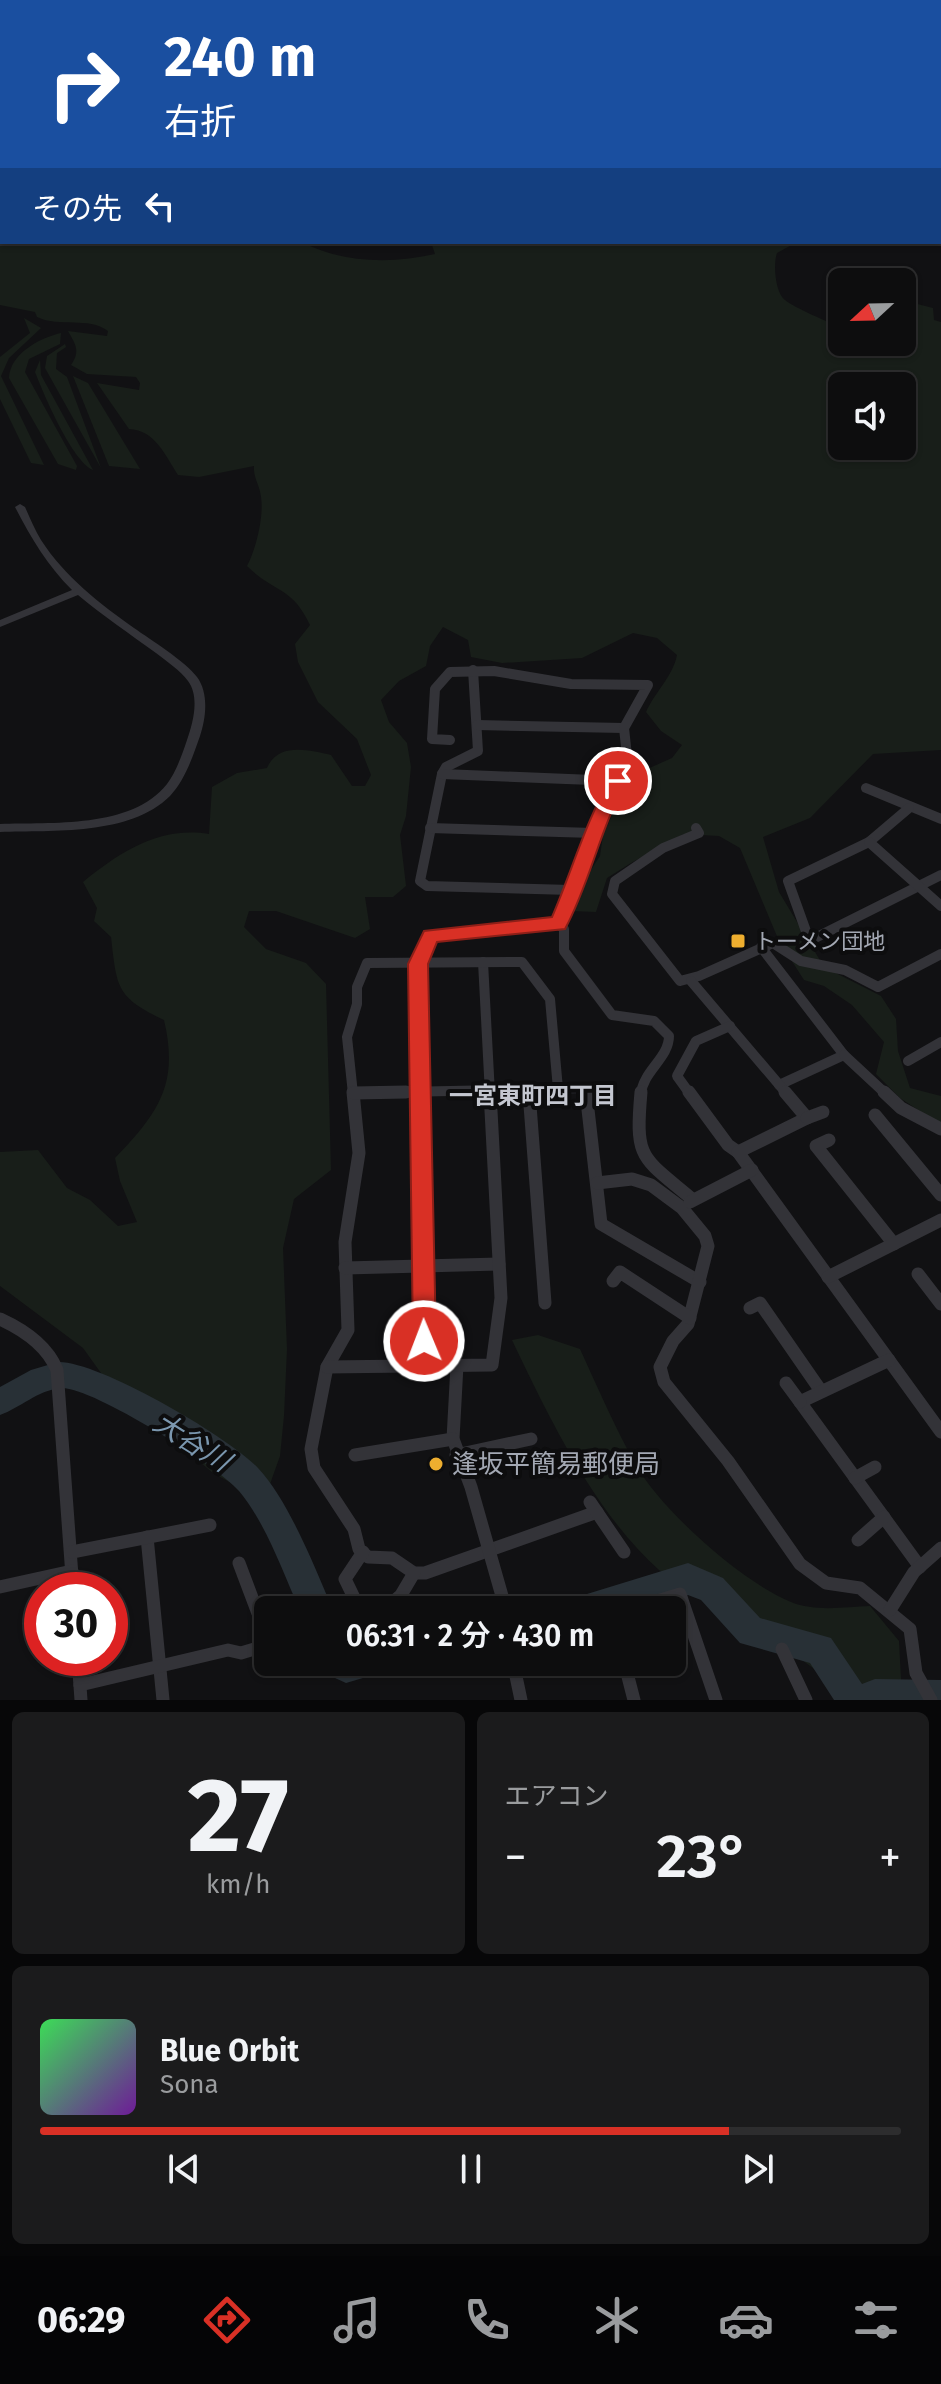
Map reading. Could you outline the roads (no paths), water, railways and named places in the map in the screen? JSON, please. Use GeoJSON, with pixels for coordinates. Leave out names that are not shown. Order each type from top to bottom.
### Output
{"type":"FeatureCollection","features":[{"type":"Feature","properties":{"kind":"street"},"geometry":{"type":"LineString","coordinates":[[0,828],[88,823],[124,817],[145,808],[176,780],[195,736],[201,695],[193,679],[78,591],[50,563],[32,536],[20,507]]}},
{"type":"Feature","properties":{"kind":"street"},"geometry":{"type":"LineString","coordinates":[[0,624],[78,591]]}},
{"type":"Feature","properties":{"kind":"street"},"geometry":{"type":"LineString","coordinates":[[473,670],[478,751],[446,767],[442,774],[420,881],[427,886],[571,890]]}},
{"type":"Feature","properties":{"kind":"street"},"geometry":{"type":"LineString","coordinates":[[450,740],[432,739],[435,689],[443,675],[473,670],[571,684],[648,685],[624,728],[628,765],[603,806],[586,861],[558,924]]}},
{"type":"Feature","properties":{"kind":"street"},"geometry":{"type":"LineString","coordinates":[[477,725],[624,728]]}},
{"type":"Feature","properties":{"kind":"street"},"geometry":{"type":"LineString","coordinates":[[442,774],[618,781]]}},
{"type":"Feature","properties":{"kind":"street"},"geometry":{"type":"LineString","coordinates":[[866,788],[941,819]]}},
{"type":"Feature","properties":{"kind":"street"},"geometry":{"type":"LineString","coordinates":[[909,808],[869,842],[788,881],[807,934],[813,939],[941,875]]}},
{"type":"Feature","properties":{"kind":"street"},"geometry":{"type":"LineString","coordinates":[[430,828],[594,833]]}},
{"type":"Feature","properties":{"kind":"street"},"geometry":{"type":"LineString","coordinates":[[696,828],[699,833],[690,840],[663,848],[615,881],[612,894],[680,981],[691,981],[773,943],[801,961],[845,970],[878,987],[941,954]]}},
{"type":"Feature","properties":{"kind":"street"},"geometry":{"type":"LineString","coordinates":[[869,842],[941,906]]}},
{"type":"Feature","properties":{"kind":"street"},"geometry":{"type":"LineString","coordinates":[[425,1366],[418,964],[430,936],[558,924],[564,929],[564,951],[592,984],[612,1015],[654,1021],[669,1036],[669,1044],[642,1079],[637,1140],[650,1164],[688,1205],[706,1233],[708,1246],[690,1318],[663,1357],[660,1367],[664,1382],[728,1461],[800,1564],[826,1583],[860,1588],[910,1629],[916,1673],[931,1700]]}},
{"type":"Feature","properties":{"kind":"street"},"geometry":{"type":"LineString","coordinates":[[761,947],[844,1055],[893,1102],[914,1117],[941,1129]]}},
{"type":"Feature","properties":{"kind":"street"},"geometry":{"type":"LineString","coordinates":[[327,1367],[492,1365],[491,1352],[501,1298],[483,962]]}},
{"type":"Feature","properties":{"kind":"street"},"geometry":{"type":"LineString","coordinates":[[558,1089],[550,999],[522,962],[367,963],[361,973],[347,1037],[354,1093],[357,1177],[345,1242],[348,1330],[327,1367],[311,1449],[314,1468],[354,1529],[363,1552],[368,1557],[392,1558],[414,1573],[425,1573],[593,1507],[624,1552]]}},
{"type":"Feature","properties":{"kind":"street"},"geometry":{"type":"LineString","coordinates":[[691,981],[807,1118]]}},
{"type":"Feature","properties":{"kind":"street"},"geometry":{"type":"LineString","coordinates":[[730,1026],[696,1041],[677,1076],[728,1145],[752,1170],[889,1360],[935,1411],[941,1432]]}},
{"type":"Feature","properties":{"kind":"street"},"geometry":{"type":"LineString","coordinates":[[908,1061],[941,1042]]}},
{"type":"Feature","properties":{"kind":"street"},"geometry":{"type":"LineString","coordinates":[[779,1085],[844,1055]]}},
{"type":"Feature","properties":{"kind":"street"},"geometry":{"type":"LineString","coordinates":[[354,1093],[586,1088],[601,1224],[700,1282]]}},
{"type":"Feature","properties":{"kind":"street"},"geometry":{"type":"LineString","coordinates":[[529,1089],[545,1303]]}},
{"type":"Feature","properties":{"kind":"street"},"geometry":{"type":"LineString","coordinates":[[738,1152],[823,1112]]}},
{"type":"Feature","properties":{"kind":"street"},"geometry":{"type":"LineString","coordinates":[[875,1115],[941,1195]]}},
{"type":"Feature","properties":{"kind":"street"},"geometry":{"type":"LineString","coordinates":[[829,1140],[816,1146],[894,1244]]}},
{"type":"Feature","properties":{"kind":"street"},"geometry":{"type":"LineString","coordinates":[[688,1205],[752,1170]]}},
{"type":"Feature","properties":{"kind":"street"},"geometry":{"type":"LineString","coordinates":[[597,1183],[640,1180],[688,1205]]}},
{"type":"Feature","properties":{"kind":"street"},"geometry":{"type":"LineString","coordinates":[[828,1277],[941,1220]]}},
{"type":"Feature","properties":{"kind":"street"},"geometry":{"type":"LineString","coordinates":[[345,1268],[499,1264]]}},
{"type":"Feature","properties":{"kind":"street"},"geometry":{"type":"LineString","coordinates":[[613,1281],[620,1272],[690,1318]]}},
{"type":"Feature","properties":{"kind":"street"},"geometry":{"type":"LineString","coordinates":[[918,1274],[941,1304]]}},
{"type":"Feature","properties":{"kind":"street"},"geometry":{"type":"LineString","coordinates":[[750,1308],[760,1303],[821,1391]]}},
{"type":"Feature","properties":{"kind":"street"},"geometry":{"type":"LineString","coordinates":[[0,1319],[22,1329],[52,1357],[58,1375],[72,1552],[72,1571],[0,1587]]}},
{"type":"Feature","properties":{"kind":"street"},"geometry":{"type":"LineString","coordinates":[[800,1402],[821,1391],[825,1393],[889,1360]]}},
{"type":"Feature","properties":{"kind":"street"},"geometry":{"type":"LineString","coordinates":[[457,1365],[453,1439],[456,1455],[471,1487],[502,1596]]}},
{"type":"Feature","properties":{"kind":"street"},"geometry":{"type":"LineString","coordinates":[[786,1383],[920,1567]]}},
{"type":"Feature","properties":{"kind":"street"},"geometry":{"type":"LineString","coordinates":[[355,1455],[453,1439]]}},
{"type":"Feature","properties":{"kind":"street"},"geometry":{"type":"LineString","coordinates":[[456,1455],[531,1439]]}},
{"type":"Feature","properties":{"kind":"street"},"geometry":{"type":"LineString","coordinates":[[855,1478],[875,1467]]}},
{"type":"Feature","properties":{"kind":"street"},"geometry":{"type":"LineString","coordinates":[[858,1540],[884,1517]]}},
{"type":"Feature","properties":{"kind":"street"},"geometry":{"type":"LineString","coordinates":[[72,1552],[210,1525]]}},
{"type":"Feature","properties":{"kind":"street"},"geometry":{"type":"LineString","coordinates":[[147,1537],[163,1700]]}},
{"type":"Feature","properties":{"kind":"street"},"geometry":{"type":"LineString","coordinates":[[890,1610],[920,1567],[941,1548]]}},
{"type":"Feature","properties":{"kind":"street"},"geometry":{"type":"LineString","coordinates":[[353,1596],[345,1579],[363,1552]]}},
{"type":"Feature","properties":{"kind":"street"},"geometry":{"type":"LineString","coordinates":[[239,1563],[254,1607]]}},
{"type":"Feature","properties":{"kind":"street"},"geometry":{"type":"LineString","coordinates":[[400,1596],[414,1573]]}},
{"type":"Feature","properties":{"kind":"street"},"geometry":{"type":"LineString","coordinates":[[686,1612],[716,1700]]}},
{"type":"Feature","properties":{"kind":"street"},"geometry":{"type":"LineString","coordinates":[[782,1649],[806,1700]]}},
{"type":"Feature","properties":{"kind":"street"},"geometry":{"type":"LineString","coordinates":[[81,1693],[160,1666],[228,1650],[241,1653],[254,1650]]}},
{"type":"Feature","properties":{"kind":"street"},"geometry":{"type":"LineString","coordinates":[[516,1676],[521,1700]]}},
{"type":"Feature","properties":{"kind":"street"},"geometry":{"type":"LineString","coordinates":[[628,1676],[634,1700]]}},
{"type":"Feature","properties":{"kind":"waterway","name":"大谷川"},"geometry":{"type":"LineString","coordinates":[[0,1402],[41,1380],[67,1375],[104,1389],[190,1437],[248,1479],[276,1524],[310,1596]]}},
{"type":"Feature","properties":{"kind":"waterway","name":"大谷川"},"geometry":{"type":"LineString","coordinates":[[633,1596],[688,1579],[712,1589],[751,1632],[820,1649],[853,1700]]}},
{"type":"Feature","properties":{"kind":"waterway","name":"大谷川"},"geometry":{"type":"LineString","coordinates":[[862,1700],[875,1695],[941,1696]]}},
{"type":"Feature","properties":{"kind":"place","name":"トーメン団地"},"geometry":{"type":"Point","coordinates":[738,941]}},
{"type":"Feature","properties":{"kind":"place","name":"逢坂平簡易郵便局"},"geometry":{"type":"Point","coordinates":[436,1464]}},
{"type":"Feature","properties":{"kind":"district","name":"一宮東町四丁目"},"geometry":{"type":"Point","coordinates":[533,1096]}}]}
